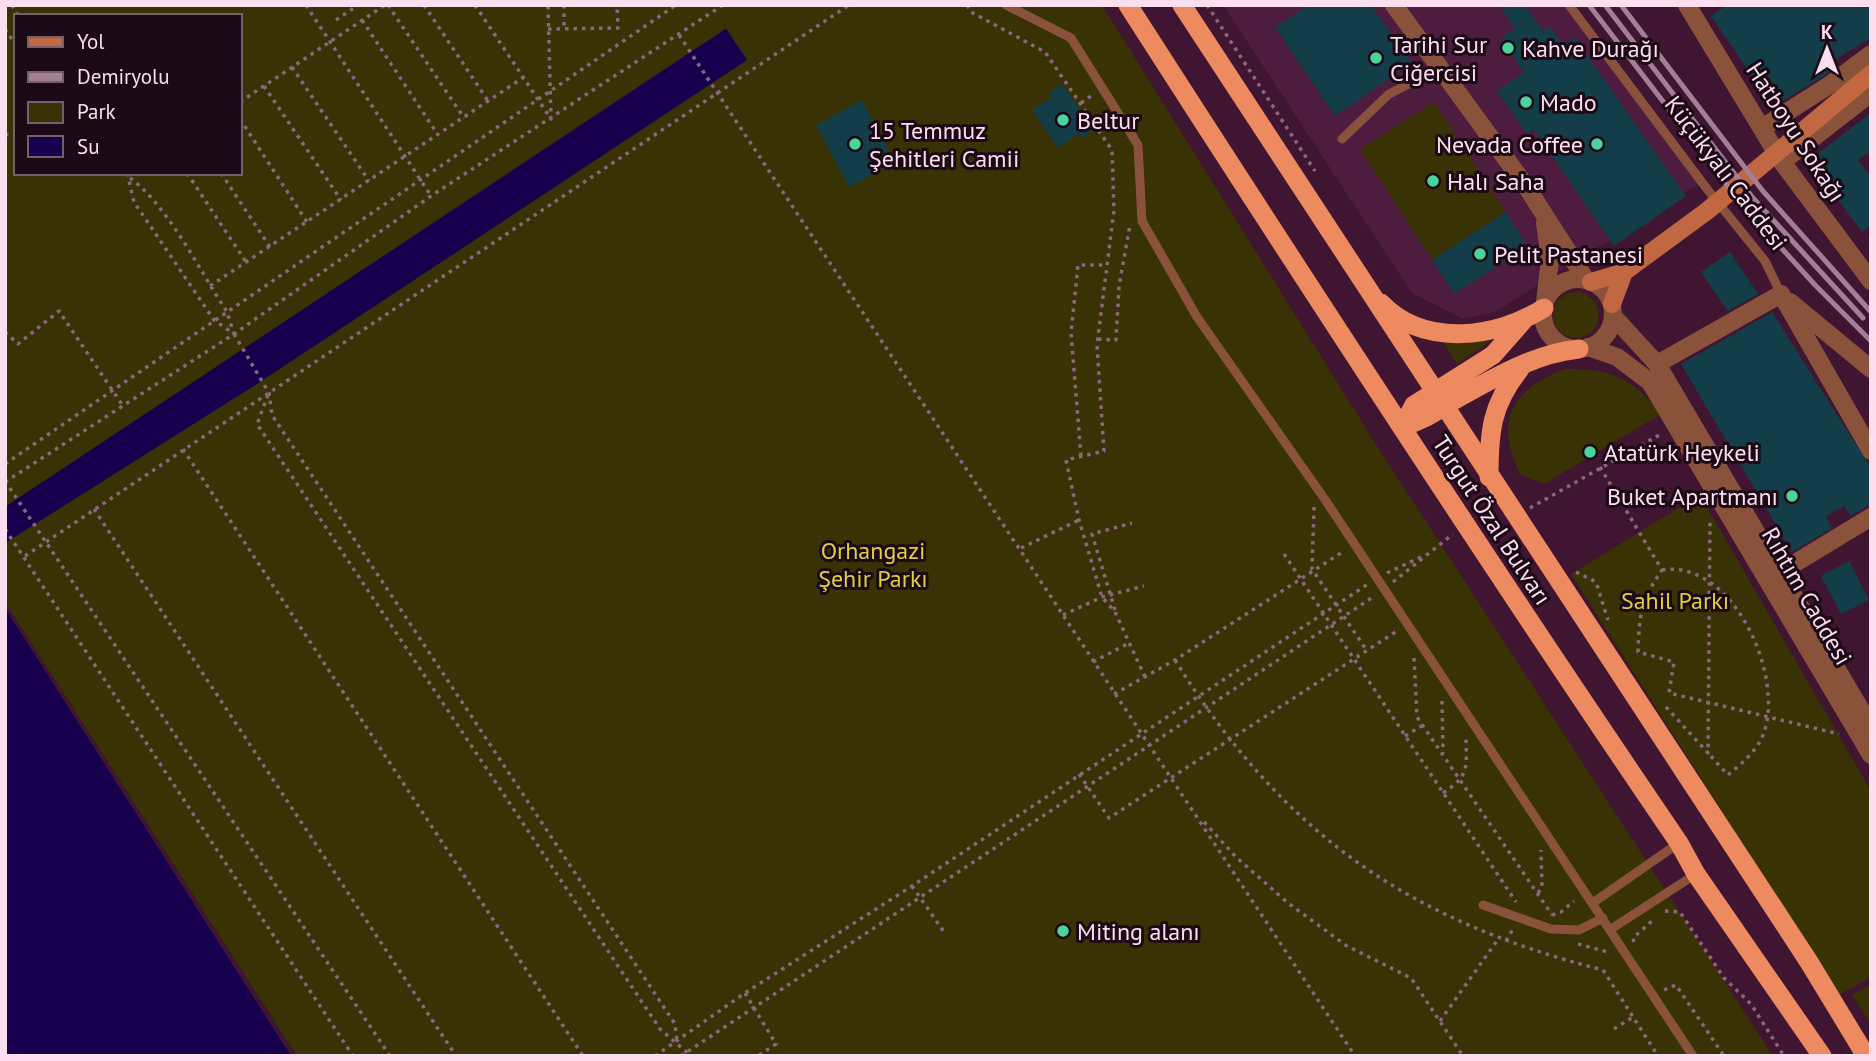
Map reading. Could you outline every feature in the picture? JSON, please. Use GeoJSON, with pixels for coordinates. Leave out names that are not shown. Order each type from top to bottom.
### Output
{"type":"FeatureCollection","features":[{"type":"Feature","properties":{"kind":"highway","name":"Turgut Özal Bulvarı"},"geometry":{"type":"LineString","coordinates":[[1128,5],[1403,426],[1464,526],[1679,844],[1696,874],[1822,1056]]}},
{"type":"Feature","properties":{"kind":"highway","name":"Turgut Özal Bulvarı"},"geometry":{"type":"LineString","coordinates":[[1182,5],[1489,478],[1809,962],[1866,1056]]}},
{"type":"Feature","properties":{"kind":"highway"},"geometry":{"type":"LineString","coordinates":[[1363,284],[1390,313],[1455,335],[1492,330],[1523,321]]}},
{"type":"Feature","properties":{"kind":"highway"},"geometry":{"type":"LineString","coordinates":[[1439,399],[1493,355],[1523,321],[1544,305]]}},
{"type":"Feature","properties":{"kind":"highway"},"geometry":{"type":"LineString","coordinates":[[1403,426],[1414,405],[1439,399],[1554,351],[1583,348]]}},
{"type":"Feature","properties":{"kind":"highway"},"geometry":{"type":"LineString","coordinates":[[1489,478],[1489,450],[1497,403],[1523,365]]}},
{"type":"Feature","properties":{"kind":"main road"},"geometry":{"type":"LineString","coordinates":[[1589,281],[1623,272],[1707,211],[1776,157],[1871,74]]}},
{"type":"Feature","properties":{"kind":"main road"},"geometry":{"type":"LineString","coordinates":[[1612,310],[1623,272]]}},
{"type":"Feature","properties":{"kind":"street"},"geometry":{"type":"LineString","coordinates":[[1394,5],[1528,189],[1589,281],[1606,293],[1612,310],[1604,338],[1583,348],[1565,346],[1549,333],[1544,323],[1549,239],[1544,220],[1528,189]]}},
{"type":"Feature","properties":{"kind":"street","name":"Hatboyu Sokağı"},"geometry":{"type":"LineString","coordinates":[[1687,5],[1762,128],[1776,157],[1871,281]]}},
{"type":"Feature","properties":{"kind":"street"},"geometry":{"type":"LineString","coordinates":[[1762,128],[1831,84],[1871,54]]}},
{"type":"Feature","properties":{"kind":"street"},"geometry":{"type":"LineString","coordinates":[[1776,157],[1871,93]]}},
{"type":"Feature","properties":{"kind":"street"},"geometry":{"type":"LineString","coordinates":[[1544,305],[1549,294],[1563,282],[1589,281]]}},
{"type":"Feature","properties":{"kind":"street"},"geometry":{"type":"LineString","coordinates":[[1657,363],[1780,294],[1871,369]]}},
{"type":"Feature","properties":{"kind":"street","name":"Küçükyalı Caddesi"},"geometry":{"type":"LineString","coordinates":[[1780,294],[1871,451]]}},
{"type":"Feature","properties":{"kind":"street","name":"Rıhtım Caddesi"},"geometry":{"type":"LineString","coordinates":[[1612,310],[1657,363],[1774,576],[1866,733],[1871,755]]}},
{"type":"Feature","properties":{"kind":"street","name":"Rıhtım Caddesi"},"geometry":{"type":"LineString","coordinates":[[1583,348],[1617,356],[1643,373],[1711,483],[1774,576]]}},
{"type":"Feature","properties":{"kind":"street"},"geometry":{"type":"LineString","coordinates":[[1774,576],[1871,517]]}},
{"type":"Feature","properties":{"kind":"lane"},"geometry":{"type":"LineString","coordinates":[[1006,5],[1071,38],[1124,120],[1140,154],[1142,221],[1197,317],[1326,501],[1372,581],[1383,590],[1402,627],[1594,902],[1693,1056]]}},
{"type":"Feature","properties":{"kind":"lane","name":"Küçükyalı Caddesi"},"geometry":{"type":"LineString","coordinates":[[1569,5],[1707,189],[1765,261],[1780,294]]}},
{"type":"Feature","properties":{"kind":"lane"},"geometry":{"type":"LineString","coordinates":[[1342,139],[1389,94],[1440,68]]}},
{"type":"Feature","properties":{"kind":"lane"},"geometry":{"type":"LineString","coordinates":[[1594,902],[1679,844]]}},
{"type":"Feature","properties":{"kind":"lane"},"geometry":{"type":"LineString","coordinates":[[1611,929],[1696,874]]}},
{"type":"Feature","properties":{"kind":"lane"},"geometry":{"type":"LineString","coordinates":[[1483,905],[1551,929],[1579,930],[1604,918]]}},
{"type":"Feature","properties":{"kind":"path"},"geometry":{"type":"LineString","coordinates":[[306,5],[432,196]]}},
{"type":"Feature","properties":{"kind":"path"},"geometry":{"type":"LineString","coordinates":[[336,20],[358,5]]}},
{"type":"Feature","properties":{"kind":"path"},"geometry":{"type":"LineString","coordinates":[[242,101],[386,5],[464,118]]}},
{"type":"Feature","properties":{"kind":"path"},"geometry":{"type":"LineString","coordinates":[[424,5],[488,101]]}},
{"type":"Feature","properties":{"kind":"path"},"geometry":{"type":"LineString","coordinates":[[475,5],[551,119]]}},
{"type":"Feature","properties":{"kind":"path"},"geometry":{"type":"LineString","coordinates":[[548,5],[551,119]]}},
{"type":"Feature","properties":{"kind":"path"},"geometry":{"type":"LineString","coordinates":[[564,5],[564,29]]}},
{"type":"Feature","properties":{"kind":"path"},"geometry":{"type":"LineString","coordinates":[[548,29],[618,28],[617,5]]}},
{"type":"Feature","properties":{"kind":"path"},"geometry":{"type":"LineString","coordinates":[[5,464],[112,388],[676,5]]}},
{"type":"Feature","properties":{"kind":"path"},"geometry":{"type":"LineString","coordinates":[[390,1056],[5,482],[234,334],[432,196],[723,5]]}},
{"type":"Feature","properties":{"kind":"path"},"geometry":{"type":"LineString","coordinates":[[25,556],[47,544],[93,508],[849,5]]}},
{"type":"Feature","properties":{"kind":"path"},"geometry":{"type":"LineString","coordinates":[[967,5],[971,12],[1045,52],[1112,150],[1114,211],[1098,339],[1104,451],[1066,460],[1079,520],[1102,597],[1115,612]]}},
{"type":"Feature","properties":{"kind":"path"},"geometry":{"type":"LineString","coordinates":[[362,20],[438,135]]}},
{"type":"Feature","properties":{"kind":"path"},"geometry":{"type":"LineString","coordinates":[[679,35],[1356,1056]]}},
{"type":"Feature","properties":{"kind":"path"},"geometry":{"type":"LineString","coordinates":[[292,67],[369,181]]}},
{"type":"Feature","properties":{"kind":"path"},"geometry":{"type":"LineString","coordinates":[[210,286],[524,78]]}},
{"type":"Feature","properties":{"kind":"path"},"geometry":{"type":"LineString","coordinates":[[264,86],[341,200]]}},
{"type":"Feature","properties":{"kind":"path"},"geometry":{"type":"LineString","coordinates":[[1081,103],[1094,93],[1102,104]]}},
{"type":"Feature","properties":{"kind":"path"},"geometry":{"type":"LineString","coordinates":[[242,122],[307,222]]}},
{"type":"Feature","properties":{"kind":"path"},"geometry":{"type":"LineString","coordinates":[[130,175],[134,202],[214,320],[234,334]]}},
{"type":"Feature","properties":{"kind":"path"},"geometry":{"type":"LineString","coordinates":[[130,175],[149,193],[227,312],[234,334],[269,393],[272,415],[675,1024],[677,1041],[684,1055]]}},
{"type":"Feature","properties":{"kind":"path"},"geometry":{"type":"LineString","coordinates":[[188,175],[246,262]]}},
{"type":"Feature","properties":{"kind":"path"},"geometry":{"type":"LineString","coordinates":[[222,175],[270,247]]}},
{"type":"Feature","properties":{"kind":"path"},"geometry":{"type":"LineString","coordinates":[[1098,339],[1116,340],[1119,286],[1131,223]]}},
{"type":"Feature","properties":{"kind":"path"},"geometry":{"type":"LineString","coordinates":[[1081,456],[1071,333],[1078,265],[1107,265]]}},
{"type":"Feature","properties":{"kind":"path"},"geometry":{"type":"LineString","coordinates":[[5,332],[18,344],[59,311],[123,406]]}},
{"type":"Feature","properties":{"kind":"path"},"geometry":{"type":"LineString","coordinates":[[269,393],[257,424],[660,1029],[677,1041]]}},
{"type":"Feature","properties":{"kind":"path"},"geometry":{"type":"LineString","coordinates":[[1529,509],[1676,426]]}},
{"type":"Feature","properties":{"kind":"path"},"geometry":{"type":"LineString","coordinates":[[183,449],[583,1056]]}},
{"type":"Feature","properties":{"kind":"path"},"geometry":{"type":"LineString","coordinates":[[1600,467],[1662,570]]}},
{"type":"Feature","properties":{"kind":"path"},"geometry":{"type":"LineString","coordinates":[[1708,753],[1711,483]]}},
{"type":"Feature","properties":{"kind":"path"},"geometry":{"type":"LineString","coordinates":[[1320,511],[1314,501],[1312,569],[1367,651]]}},
{"type":"Feature","properties":{"kind":"path"},"geometry":{"type":"LineString","coordinates":[[93,508],[456,1056]]}},
{"type":"Feature","properties":{"kind":"path"},"geometry":{"type":"LineString","coordinates":[[1020,549],[1079,520]]}},
{"type":"Feature","properties":{"kind":"path"},"geometry":{"type":"LineString","coordinates":[[1132,523],[1092,534],[1115,612],[1145,677]]}},
{"type":"Feature","properties":{"kind":"path"},"geometry":{"type":"LineString","coordinates":[[1383,590],[1464,526]]}},
{"type":"Feature","properties":{"kind":"path"},"geometry":{"type":"LineString","coordinates":[[5,529],[354,1056]]}},
{"type":"Feature","properties":{"kind":"path"},"geometry":{"type":"LineString","coordinates":[[1114,694],[1175,660],[1346,549],[1340,540]]}},
{"type":"Feature","properties":{"kind":"path"},"geometry":{"type":"LineString","coordinates":[[1284,554],[1516,902],[1524,908]]}},
{"type":"Feature","properties":{"kind":"path"},"geometry":{"type":"LineString","coordinates":[[655,1056],[744,993],[912,886],[1324,612],[1372,581],[1427,554]]}},
{"type":"Feature","properties":{"kind":"path"},"geometry":{"type":"LineString","coordinates":[[1662,570],[1685,569],[1709,579],[1724,593],[1752,635],[1766,682],[1764,733],[1755,750],[1728,775],[1665,707]]}},
{"type":"Feature","properties":{"kind":"path"},"geometry":{"type":"LineString","coordinates":[[1662,570],[1646,592],[1639,617],[1638,652],[1674,662],[1669,693],[1766,717],[1866,733]]}},
{"type":"Feature","properties":{"kind":"path"},"geometry":{"type":"LineString","coordinates":[[684,1055],[1377,594],[1372,581]]}},
{"type":"Feature","properties":{"kind":"path"},"geometry":{"type":"LineString","coordinates":[[1063,615],[1102,597],[1144,586]]}},
{"type":"Feature","properties":{"kind":"path"},"geometry":{"type":"LineString","coordinates":[[1079,774],[1109,818],[1402,627],[1406,640]]}},
{"type":"Feature","properties":{"kind":"path"},"geometry":{"type":"LineString","coordinates":[[1093,662],[1129,643]]}},
{"type":"Feature","properties":{"kind":"path"},"geometry":{"type":"LineString","coordinates":[[1413,651],[1417,717],[1552,915]]}},
{"type":"Feature","properties":{"kind":"path"},"geometry":{"type":"LineString","coordinates":[[1175,660],[1204,708],[1230,740],[1268,785],[1317,834],[1420,903],[1506,941],[1603,970],[1658,1056]]}},
{"type":"Feature","properties":{"kind":"path"},"geometry":{"type":"LineString","coordinates":[[1443,755],[1442,695],[1448,704]]}},
{"type":"Feature","properties":{"kind":"path"},"geometry":{"type":"LineString","coordinates":[[1405,736],[1423,725]]}},
{"type":"Feature","properties":{"kind":"path"},"geometry":{"type":"LineString","coordinates":[[1443,793],[1461,782],[1466,772],[1466,732]]}},
{"type":"Feature","properties":{"kind":"path"},"geometry":{"type":"LineString","coordinates":[[1196,814],[1236,857],[1288,902],[1347,946],[1411,978],[1463,1056]]}},
{"type":"Feature","properties":{"kind":"path"},"geometry":{"type":"LineString","coordinates":[[1538,894],[1542,887],[1541,845],[1547,855]]}},
{"type":"Feature","properties":{"kind":"path"},"geometry":{"type":"LineString","coordinates":[[912,886],[944,932]]}},
{"type":"Feature","properties":{"kind":"path"},"geometry":{"type":"LineString","coordinates":[[1542,914],[1552,915],[1570,907],[1574,901],[1573,893]]}},
{"type":"Feature","properties":{"kind":"path"},"geometry":{"type":"LineString","coordinates":[[1636,947],[1633,938],[1644,926],[1665,910],[1680,912],[1724,978],[1751,1004],[1784,1056]]}},
{"type":"Feature","properties":{"kind":"path"},"geometry":{"type":"LineString","coordinates":[[1506,941],[1511,928],[1522,931]]}},
{"type":"Feature","properties":{"kind":"path"},"geometry":{"type":"LineString","coordinates":[[1440,1021],[1499,938]]}},
{"type":"Feature","properties":{"kind":"path"},"geometry":{"type":"LineString","coordinates":[[1567,942],[1613,955]]}},
{"type":"Feature","properties":{"kind":"path"},"geometry":{"type":"LineString","coordinates":[[1658,980],[1665,991],[1676,985],[1724,1056]]}},
{"type":"Feature","properties":{"kind":"path"},"geometry":{"type":"LineString","coordinates":[[744,993],[776,1044],[758,1056]]}},
{"type":"Feature","properties":{"kind":"path"},"geometry":{"type":"LineString","coordinates":[[1614,1028],[1633,1017]]}},
{"type":"Feature","properties":{"kind":"path"},"geometry":{"type":"LineString","coordinates":[[684,1055],[691,1056]]}},
{"type":"Feature","properties":{"kind":"shaded area"},"geometry":{"type":"Polygon","coordinates":[[[1223,5],[1563,5],[1700,183],[1495,312],[1463,319],[1412,293],[1223,5]]]}},
{"type":"Feature","properties":{"kind":"green space","name":"Orhangazi Şehir Parkı"},"geometry":{"type":"Polygon","coordinates":[[[5,5],[1102,5],[1377,446],[1773,1056],[297,1056],[5,602],[5,543],[260,381],[747,59],[726,28],[5,507],[5,5]]]}},
{"type":"Feature","properties":{"kind":"green space","name":"Halı Saha"},"geometry":{"type":"Polygon","coordinates":[[[1434,102],[1506,212],[1432,260],[1360,149],[1434,102]]]}},
{"type":"Feature","properties":{"kind":"green space"},"geometry":{"type":"Polygon","coordinates":[[[1576,292],[1592,299],[1599,315],[1592,331],[1576,338],[1560,331],[1553,315],[1560,299],[1576,292]]]}},
{"type":"Feature","properties":{"kind":"green space"},"geometry":{"type":"Polygon","coordinates":[[[1490,335],[1493,339],[1457,364],[1441,338],[1490,335]]]}},
{"type":"Feature","properties":{"kind":"green space"},"geometry":{"type":"Polygon","coordinates":[[[1565,369],[1609,373],[1620,378],[1640,391],[1661,414],[1544,484],[1520,474],[1508,438],[1509,423],[1512,409],[1520,397],[1546,377],[1565,369]]]}},
{"type":"Feature","properties":{"kind":"green space","name":"Sahil Parkı"},"geometry":{"type":"Polygon","coordinates":[[[1700,495],[1871,791],[1871,977],[1839,995],[1571,574],[1700,495]]]}},
{"type":"Feature","properties":{"kind":"green space"},"geometry":{"type":"Polygon","coordinates":[[[1871,984],[1871,1024],[1852,995],[1871,984]]]}},
{"type":"Feature","properties":{"kind":"water"},"geometry":{"type":"Polygon","coordinates":[[[726,29],[747,60],[260,382],[5,543],[5,507],[726,29]]]}},
{"type":"Feature","properties":{"kind":"water"},"geometry":{"type":"Polygon","coordinates":[[[5,608],[291,1056],[5,1056],[5,608]]]}},
{"type":"Feature","properties":{"kind":"building"},"geometry":{"type":"Polygon","coordinates":[[[1308,5],[1371,5],[1412,63],[1335,116],[1275,27],[1308,5]]]}},
{"type":"Feature","properties":{"kind":"building"},"geometry":{"type":"Polygon","coordinates":[[[1499,5],[1525,5],[1543,31],[1550,26],[1563,45],[1574,37],[1686,196],[1614,246],[1534,130],[1527,134],[1497,91],[1524,72],[1501,38],[1515,28],[1499,5]]]}},
{"type":"Feature","properties":{"kind":"building"},"geometry":{"type":"Polygon","coordinates":[[[1727,5],[1871,5],[1871,38],[1831,62],[1834,67],[1825,75],[1773,107],[1711,16],[1727,5]]]}},
{"type":"Feature","properties":{"kind":"building","name":"Beltur"},"geometry":{"type":"Polygon","coordinates":[[[1062,84],[1094,130],[1082,138],[1079,133],[1058,148],[1032,110],[1052,97],[1049,92],[1062,84]]]}},
{"type":"Feature","properties":{"kind":"building","name":"15 Temmuz Şehitleri Camii"},"geometry":{"type":"Polygon","coordinates":[[[862,100],[895,162],[849,187],[816,125],[862,100]]]}},
{"type":"Feature","properties":{"kind":"building"},"geometry":{"type":"Polygon","coordinates":[[[1871,113],[1871,151],[1858,160],[1871,177],[1871,225],[1862,232],[1838,200],[1843,197],[1813,157],[1871,113]]]}},
{"type":"Feature","properties":{"kind":"building","name":"Pelit Pastanesi"},"geometry":{"type":"Polygon","coordinates":[[[1506,212],[1528,247],[1454,294],[1432,260],[1506,212]]]}},
{"type":"Feature","properties":{"kind":"building"},"geometry":{"type":"Polygon","coordinates":[[[1730,252],[1758,294],[1728,311],[1701,272],[1730,252]]]}},
{"type":"Feature","properties":{"kind":"building"},"geometry":{"type":"Polygon","coordinates":[[[1772,312],[1871,468],[1871,504],[1850,516],[1844,506],[1826,516],[1832,528],[1792,552],[1681,364],[1772,312]]]}},
{"type":"Feature","properties":{"kind":"building"},"geometry":{"type":"Polygon","coordinates":[[[1849,561],[1869,600],[1841,614],[1821,576],[1849,561]]]}},
{"type":"Feature","properties":{"kind":"railway"},"geometry":{"type":"LineString","coordinates":[[1589,5],[1744,207],[1871,341]]}},
{"type":"Feature","properties":{"kind":"railway"},"geometry":{"type":"LineString","coordinates":[[1605,5],[1753,198],[1863,318]]}},
{"type":"Feature","properties":{"kind":"railway"},"geometry":{"type":"LineString","coordinates":[[1621,5],[1762,190],[1871,312]]}},
{"type":"Feature","properties":{"kind":"place","name":"Kahve Durağı"},"geometry":{"type":"Point","coordinates":[1508,48]}},
{"type":"Feature","properties":{"kind":"place","name":"Tarihi Sur Ciğercisi"},"geometry":{"type":"Point","coordinates":[1376,58]}},
{"type":"Feature","properties":{"kind":"place","name":"Mado"},"geometry":{"type":"Point","coordinates":[1526,102]}},
{"type":"Feature","properties":{"kind":"place","name":"Beltur"},"geometry":{"type":"Point","coordinates":[1063,120]}},
{"type":"Feature","properties":{"kind":"place","name":"15 Temmuz Şehitleri Camii"},"geometry":{"type":"Point","coordinates":[855,144]}},
{"type":"Feature","properties":{"kind":"place","name":"Nevada Coffee"},"geometry":{"type":"Point","coordinates":[1597,144]}},
{"type":"Feature","properties":{"kind":"place","name":"Halı Saha"},"geometry":{"type":"Point","coordinates":[1433,181]}},
{"type":"Feature","properties":{"kind":"place","name":"Pelit Pastanesi"},"geometry":{"type":"Point","coordinates":[1480,254]}},
{"type":"Feature","properties":{"kind":"place","name":"Atatürk Heykeli"},"geometry":{"type":"Point","coordinates":[1590,452]}},
{"type":"Feature","properties":{"kind":"place","name":"Buket Apartmanı"},"geometry":{"type":"Point","coordinates":[1792,496]}},
{"type":"Feature","properties":{"kind":"place","name":"Miting alanı"},"geometry":{"type":"Point","coordinates":[1063,931]}}]}
